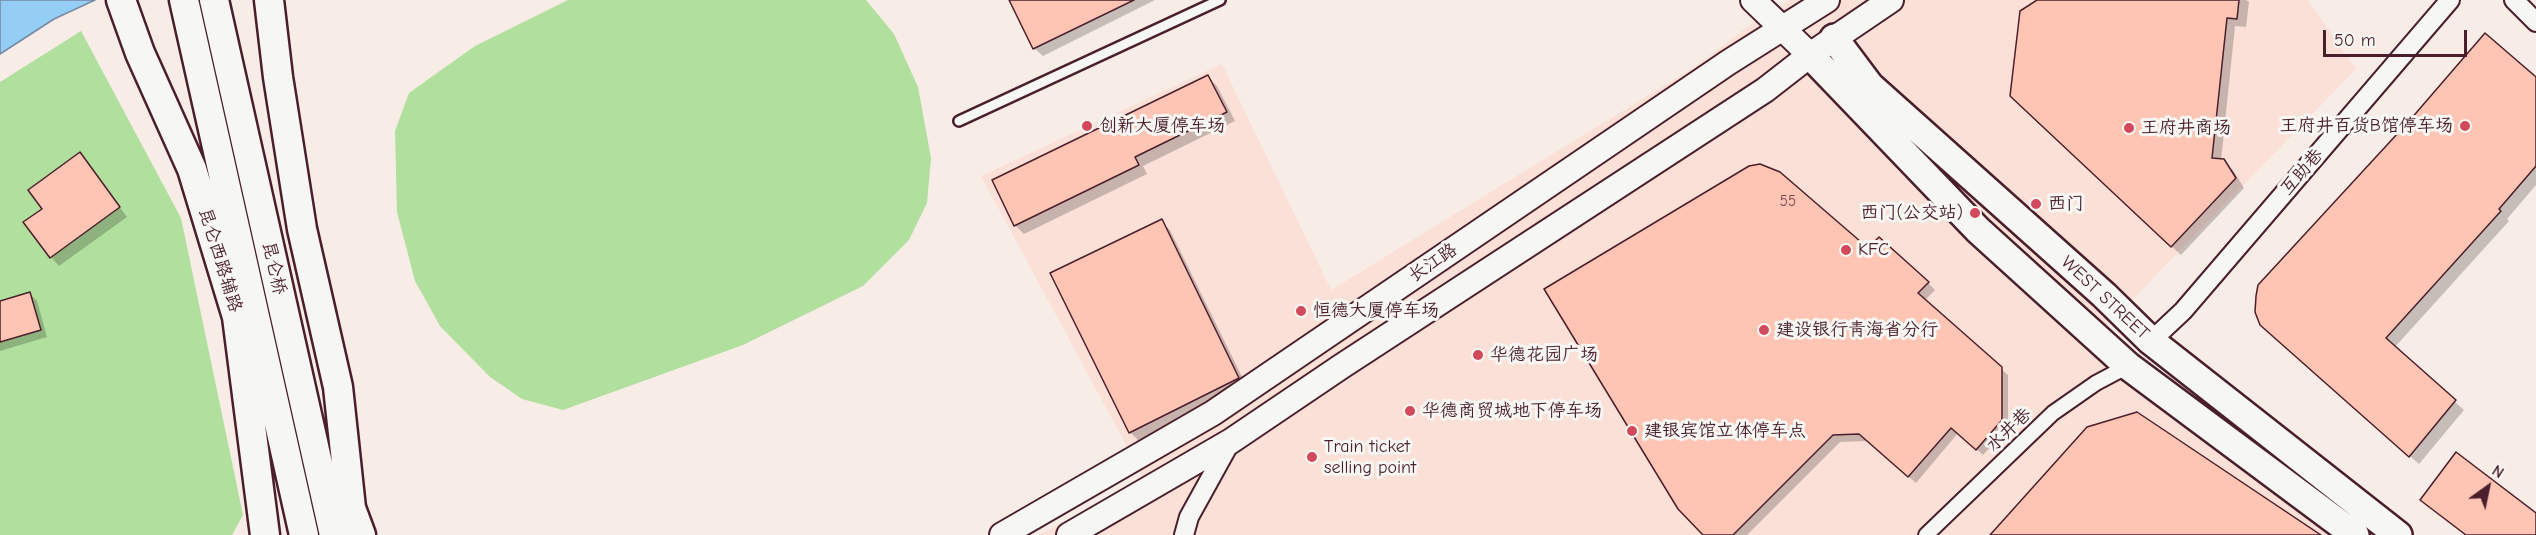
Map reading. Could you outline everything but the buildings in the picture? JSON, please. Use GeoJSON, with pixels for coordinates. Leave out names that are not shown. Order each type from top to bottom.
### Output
{"type":"FeatureCollection","features":[{"type":"Feature","properties":{"kind":"highway","name":"昆仑西路辅路"},"geometry":{"type":"LineString","coordinates":[[121,0],[140,53],[192,169],[237,317],[265,535]]}},
{"type":"Feature","properties":{"kind":"highway","name":"昆仑桥"},"geometry":{"type":"LineString","coordinates":[[184,0],[304,535]]}},
{"type":"Feature","properties":{"kind":"highway","name":"昆仑桥"},"geometry":{"type":"LineString","coordinates":[[214,0],[334,535]]}},
{"type":"Feature","properties":{"kind":"highway"},"geometry":{"type":"LineString","coordinates":[[270,0],[278,77],[302,229],[338,387],[351,508],[361,535]]}},
{"type":"Feature","properties":{"kind":"main road"},"geometry":{"type":"LineString","coordinates":[[1753,0],[1810,55]]}},
{"type":"Feature","properties":{"kind":"main road","name":"长江路"},"geometry":{"type":"LineString","coordinates":[[1069,535],[1231,441],[1351,359],[1765,90],[1810,55],[1891,0]]}},
{"type":"Feature","properties":{"kind":"main road"},"geometry":{"type":"LineString","coordinates":[[1811,4],[1834,38]]}},
{"type":"Feature","properties":{"kind":"main road","name":"长江路"},"geometry":{"type":"LineString","coordinates":[[1002,535],[1213,413],[1729,62],[1783,30],[1811,4]]}},
{"type":"Feature","properties":{"kind":"main road","name":"WEST STREET"},"geometry":{"type":"LineString","coordinates":[[1834,38],[1870,86],[2151,341],[2398,535]]}},
{"type":"Feature","properties":{"kind":"main road","name":"WEST STREET"},"geometry":{"type":"LineString","coordinates":[[1810,55],[1978,231],[2128,366],[2355,535]]}},
{"type":"Feature","properties":{"kind":"street","name":"互助巷"},"geometry":{"type":"LineString","coordinates":[[2151,341],[2183,310],[2450,0]]}},
{"type":"Feature","properties":{"kind":"street"},"geometry":{"type":"LineString","coordinates":[[2514,0],[2536,22]]}},
{"type":"Feature","properties":{"kind":"street","name":"水井巷"},"geometry":{"type":"LineString","coordinates":[[1926,535],[2053,413],[2096,383],[2128,366]]}},
{"type":"Feature","properties":{"kind":"street"},"geometry":{"type":"LineString","coordinates":[[1184,535],[1189,517],[1231,441]]}},
{"type":"Feature","properties":{"kind":"lane"},"geometry":{"type":"LineString","coordinates":[[959,121],[1220,0]]}},
{"type":"Feature","properties":{"kind":"shaded area"},"geometry":{"type":"Polygon","coordinates":[[[1790,0],[2308,0],[2356,69],[2096,337],[2335,535],[1039,535],[1144,478],[981,176],[1222,64],[1331,290],[1696,66],[1754,22],[1790,0]]]}},
{"type":"Feature","properties":{"kind":"green space"},"geometry":{"type":"Polygon","coordinates":[[[568,0],[866,0],[894,34],[918,87],[931,158],[927,203],[909,240],[863,286],[743,345],[563,410],[522,399],[490,377],[440,326],[415,281],[397,212],[395,131],[409,93],[475,46],[568,0]]]}},
{"type":"Feature","properties":{"kind":"green space"},"geometry":{"type":"Polygon","coordinates":[[[81,31],[181,218],[243,515],[232,535],[0,535],[0,82],[81,31]]]}},
{"type":"Feature","properties":{"kind":"water"},"geometry":{"type":"Polygon","coordinates":[[[0,0],[95,0],[54,19],[0,54],[0,0]]]}},
{"type":"Feature","properties":{"kind":"place","name":"创新大厦停车场"},"geometry":{"type":"Point","coordinates":[1087,126]}},
{"type":"Feature","properties":{"kind":"place","name":"王府井百货B馆停车场"},"geometry":{"type":"Point","coordinates":[2465,126]}},
{"type":"Feature","properties":{"kind":"place","name":"王府井商场"},"geometry":{"type":"Point","coordinates":[2129,128]}},
{"type":"Feature","properties":{"kind":"place","name":"西门"},"geometry":{"type":"Point","coordinates":[2036,204]}},
{"type":"Feature","properties":{"kind":"place","name":"西门(公交站)"},"geometry":{"type":"Point","coordinates":[1975,213]}},
{"type":"Feature","properties":{"kind":"place","name":"KFC"},"geometry":{"type":"Point","coordinates":[1846,250]}},
{"type":"Feature","properties":{"kind":"place","name":"恒德大厦停车场"},"geometry":{"type":"Point","coordinates":[1301,311]}},
{"type":"Feature","properties":{"kind":"place","name":"建设银行青海省分行"},"geometry":{"type":"Point","coordinates":[1764,330]}},
{"type":"Feature","properties":{"kind":"place","name":"华德花园广场"},"geometry":{"type":"Point","coordinates":[1478,355]}},
{"type":"Feature","properties":{"kind":"place","name":"华德商贸城地下停车场"},"geometry":{"type":"Point","coordinates":[1410,411]}},
{"type":"Feature","properties":{"kind":"place","name":"建银宾馆立体停车点"},"geometry":{"type":"Point","coordinates":[1632,431]}},
{"type":"Feature","properties":{"kind":"place","name":"Train ticket selling point"},"geometry":{"type":"Point","coordinates":[1312,457]}}]}
